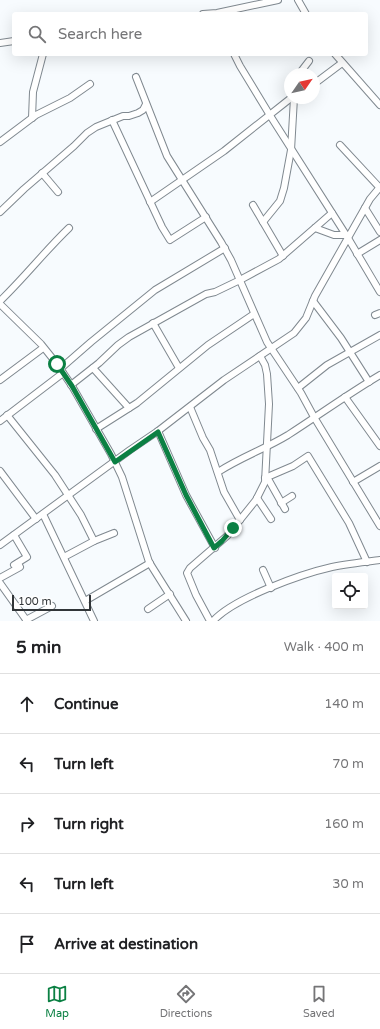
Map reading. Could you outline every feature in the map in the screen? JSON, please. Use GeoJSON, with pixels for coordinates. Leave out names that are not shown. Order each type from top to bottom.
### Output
{"type":"FeatureCollection","features":[{"type":"Feature","properties":{"kind":"street"},"geometry":{"type":"LineString","coordinates":[[223,12],[278,0]]}},
{"type":"Feature","properties":{"kind":"street"},"geometry":{"type":"LineString","coordinates":[[298,0],[305,12]]}},
{"type":"Feature","properties":{"kind":"street"},"geometry":{"type":"LineString","coordinates":[[0,43],[12,40]]}},
{"type":"Feature","properties":{"kind":"street"},"geometry":{"type":"LineString","coordinates":[[32,118],[33,92],[42,56]]}},
{"type":"Feature","properties":{"kind":"street"},"geometry":{"type":"LineString","coordinates":[[235,56],[291,150],[347,236],[380,292]]}},
{"type":"Feature","properties":{"kind":"street"},"geometry":{"type":"LineString","coordinates":[[337,56],[380,105]]}},
{"type":"Feature","properties":{"kind":"street"},"geometry":{"type":"LineString","coordinates":[[304,68],[309,62]]}},
{"type":"Feature","properties":{"kind":"street"},"geometry":{"type":"LineString","coordinates":[[320,80],[342,63]]}},
{"type":"Feature","properties":{"kind":"street"},"geometry":{"type":"LineString","coordinates":[[136,77],[167,156],[224,248],[240,280],[267,342],[298,388],[380,526]]}},
{"type":"Feature","properties":{"kind":"street"},"geometry":{"type":"LineString","coordinates":[[0,142],[32,118],[70,98],[90,84]]}},
{"type":"Feature","properties":{"kind":"street"},"geometry":{"type":"LineString","coordinates":[[0,212],[87,133],[112,120],[138,113],[143,110],[146,104]]}},
{"type":"Feature","properties":{"kind":"street"},"geometry":{"type":"LineString","coordinates":[[150,202],[224,151],[284,104]]}},
{"type":"Feature","properties":{"kind":"street"},"geometry":{"type":"LineString","coordinates":[[263,222],[280,201],[284,188],[291,150],[294,104]]}},
{"type":"Feature","properties":{"kind":"street"},"geometry":{"type":"LineString","coordinates":[[112,120],[118,137],[162,227],[170,240],[206,217]]}},
{"type":"Feature","properties":{"kind":"street"},"geometry":{"type":"LineString","coordinates":[[0,545],[158,432],[224,380],[272,349],[298,328],[306,318],[313,301],[347,236],[370,199],[380,187],[340,145]]}},
{"type":"Feature","properties":{"kind":"street"},"geometry":{"type":"LineString","coordinates":[[42,173],[58,192]]}},
{"type":"Feature","properties":{"kind":"street"},"geometry":{"type":"LineString","coordinates":[[253,205],[283,256]]}},
{"type":"Feature","properties":{"kind":"street"},"geometry":{"type":"LineString","coordinates":[[365,208],[380,232]]}},
{"type":"Feature","properties":{"kind":"street"},"geometry":{"type":"LineString","coordinates":[[71,385],[93,368],[118,345],[153,323],[206,294],[215,292],[240,280],[283,256],[332,213]]}},
{"type":"Feature","properties":{"kind":"street"},"geometry":{"type":"LineString","coordinates":[[69,228],[49,247],[44,255],[0,303],[43,348],[71,385],[115,462],[122,478],[150,563],[186,621]]}},
{"type":"Feature","properties":{"kind":"street"},"geometry":{"type":"LineString","coordinates":[[315,228],[334,235],[347,236]]}},
{"type":"Feature","properties":{"kind":"street"},"geometry":{"type":"LineString","coordinates":[[357,254],[380,240]]}},
{"type":"Feature","properties":{"kind":"street"},"geometry":{"type":"LineString","coordinates":[[0,421],[155,290],[224,248]]}},
{"type":"Feature","properties":{"kind":"street"},"geometry":{"type":"LineString","coordinates":[[313,301],[321,310],[369,382]]}},
{"type":"Feature","properties":{"kind":"street"},"geometry":{"type":"LineString","coordinates":[[96,429],[129,408],[208,345],[254,314]]}},
{"type":"Feature","properties":{"kind":"street"},"geometry":{"type":"LineString","coordinates":[[153,323],[179,368]]}},
{"type":"Feature","properties":{"kind":"street"},"geometry":{"type":"LineString","coordinates":[[298,388],[327,365],[380,335]]}},
{"type":"Feature","properties":{"kind":"street"},"geometry":{"type":"LineString","coordinates":[[0,380],[43,348]]}},
{"type":"Feature","properties":{"kind":"street"},"geometry":{"type":"LineString","coordinates":[[260,356],[265,365],[269,404],[266,478],[257,498],[227,536],[190,568],[187,573],[196,595],[212,621],[238,603],[271,588],[332,567],[380,560]]}},
{"type":"Feature","properties":{"kind":"street"},"geometry":{"type":"LineString","coordinates":[[93,368],[129,408]]}},
{"type":"Feature","properties":{"kind":"street"},"geometry":{"type":"LineString","coordinates":[[218,472],[245,456],[287,435],[369,382],[379,378]]}},
{"type":"Feature","properties":{"kind":"street"},"geometry":{"type":"LineString","coordinates":[[345,397],[380,446]]}},
{"type":"Feature","properties":{"kind":"street"},"geometry":{"type":"LineString","coordinates":[[190,407],[203,438],[210,450],[224,492],[240,520]]}},
{"type":"Feature","properties":{"kind":"street"},"geometry":{"type":"LineString","coordinates":[[7,415],[54,475],[81,516],[94,541]]}},
{"type":"Feature","properties":{"kind":"street"},"geometry":{"type":"LineString","coordinates":[[158,432],[186,495],[214,548]]}},
{"type":"Feature","properties":{"kind":"street"},"geometry":{"type":"LineString","coordinates":[[266,478],[293,466],[308,456],[349,523],[366,562]]}},
{"type":"Feature","properties":{"kind":"street"},"geometry":{"type":"LineString","coordinates":[[353,482],[380,466]]}},
{"type":"Feature","properties":{"kind":"street"},"geometry":{"type":"LineString","coordinates":[[0,470],[36,519]]}},
{"type":"Feature","properties":{"kind":"street"},"geometry":{"type":"LineString","coordinates":[[266,478],[285,509]]}},
{"type":"Feature","properties":{"kind":"street"},"geometry":{"type":"LineString","coordinates":[[281,503],[292,496]]}},
{"type":"Feature","properties":{"kind":"street"},"geometry":{"type":"LineString","coordinates":[[257,498],[271,520]]}},
{"type":"Feature","properties":{"kind":"street"},"geometry":{"type":"LineString","coordinates":[[43,514],[94,621]]}},
{"type":"Feature","properties":{"kind":"street"},"geometry":{"type":"LineString","coordinates":[[64,557],[94,541],[114,533]]}},
{"type":"Feature","properties":{"kind":"street"},"geometry":{"type":"LineString","coordinates":[[0,578],[20,567],[16,564],[27,558],[14,535]]}},
{"type":"Feature","properties":{"kind":"street"},"geometry":{"type":"LineString","coordinates":[[85,601],[150,563]]}},
{"type":"Feature","properties":{"kind":"street"},"geometry":{"type":"LineString","coordinates":[[263,570],[271,588]]}},
{"type":"Feature","properties":{"kind":"street"},"geometry":{"type":"LineString","coordinates":[[0,583],[26,621],[52,606]]}},
{"type":"Feature","properties":{"kind":"street"},"geometry":{"type":"LineString","coordinates":[[148,609],[170,594]]}},
{"type":"Feature","properties":{"kind":"route"},"geometry":{"type":"LineString","coordinates":[[57,364],[72,386],[115,462],[130,450],[158,432],[186,495],[214,548],[233,528]]}}]}
